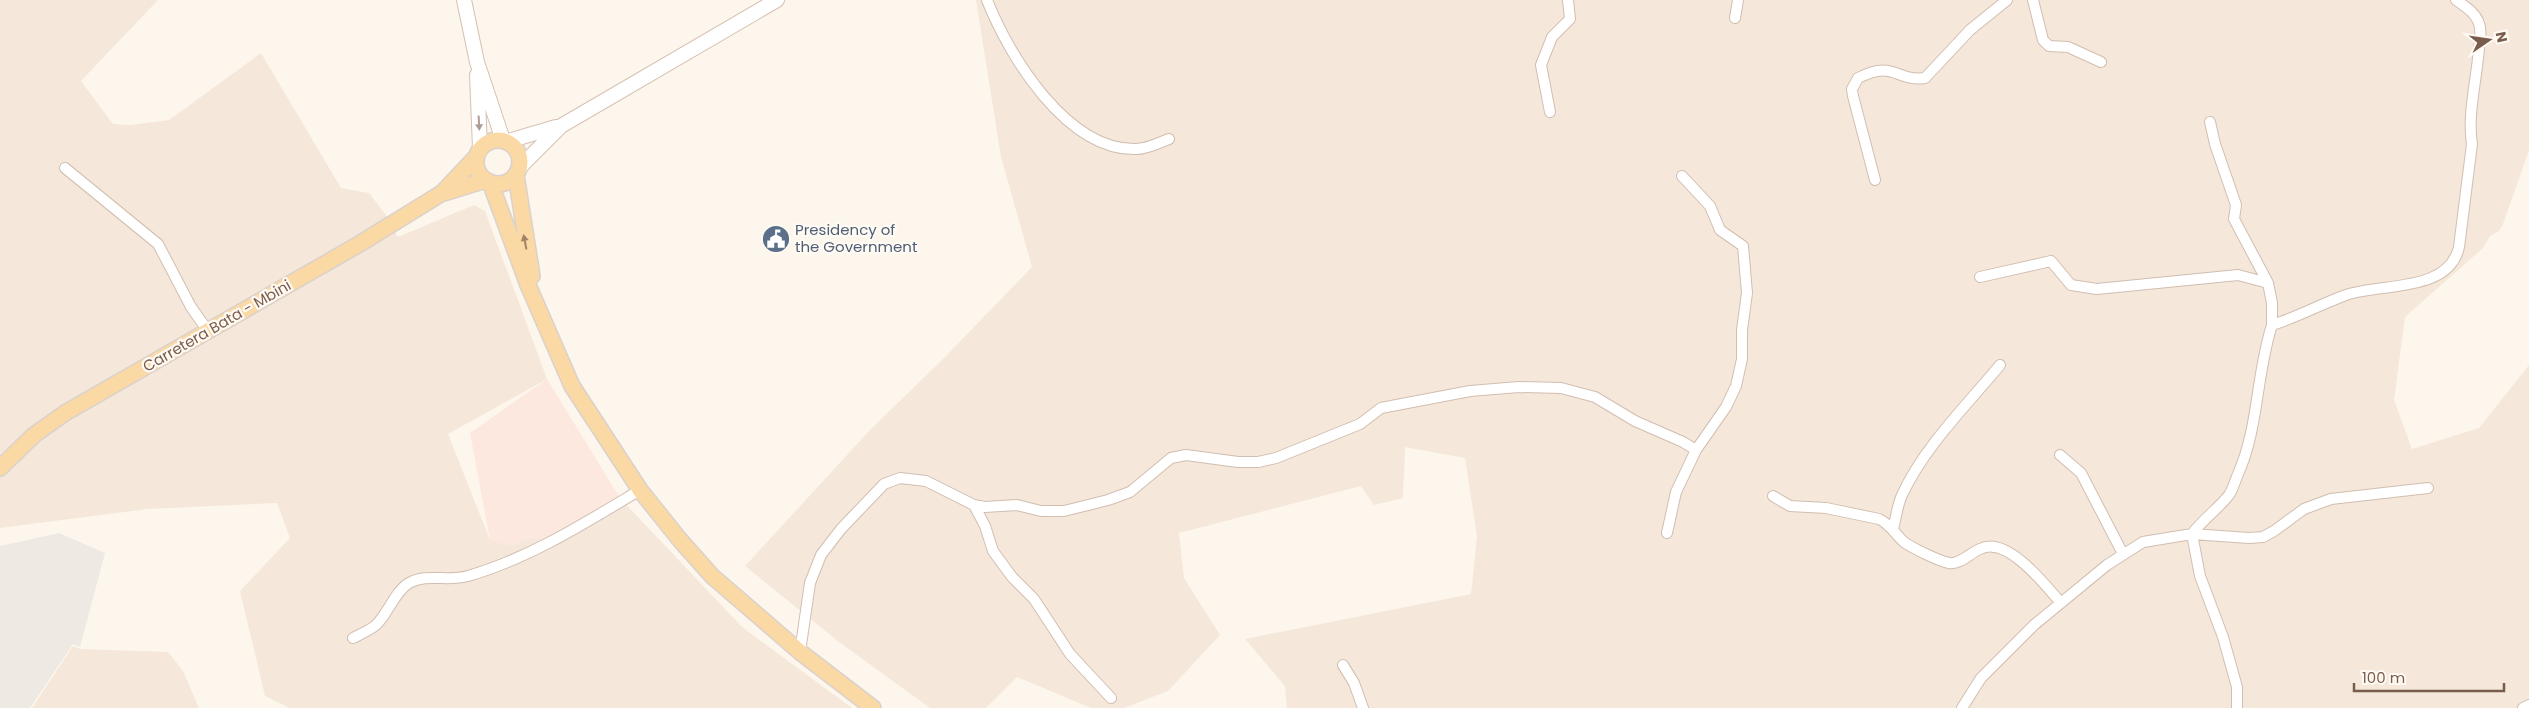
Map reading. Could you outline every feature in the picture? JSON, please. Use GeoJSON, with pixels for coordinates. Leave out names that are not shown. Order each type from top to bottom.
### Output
{"type":"FeatureCollection","features":[{"type":"Feature","properties":{"kind":"main road"},"geometry":{"type":"LineString","coordinates":[[464,0],[477,62],[506,140],[518,152],[522,223],[538,307]]}},
{"type":"Feature","properties":{"kind":"main road"},"geometry":{"type":"LineString","coordinates":[[488,181],[502,184],[518,171],[561,126],[757,5],[777,0]]}},
{"type":"Feature","properties":{"kind":"main road"},"geometry":{"type":"LineString","coordinates":[[477,62],[478,170],[488,181],[538,307],[572,386],[640,490],[712,576],[800,652],[874,708]]}},
{"type":"Feature","properties":{"kind":"main road"},"geometry":{"type":"LineString","coordinates":[[479,152],[490,140],[506,140],[561,126]]}},
{"type":"Feature","properties":{"kind":"main road","name":"Carretera Bata - Mbini"},"geometry":{"type":"LineString","coordinates":[[0,468],[34,435],[65,413],[361,243],[442,193],[479,152]]}},
{"type":"Feature","properties":{"kind":"main road","name":"Carretera Bata - Mbini"},"geometry":{"type":"LineString","coordinates":[[442,193],[488,181]]}},
{"type":"Feature","properties":{"kind":"street"},"geometry":{"type":"LineString","coordinates":[[986,0],[1033,85],[1079,130],[1096,141],[1119,148],[1147,148],[1169,139]]}},
{"type":"Feature","properties":{"kind":"street"},"geometry":{"type":"LineString","coordinates":[[1550,112],[1541,65],[1552,36],[1570,19],[1568,0]]}},
{"type":"Feature","properties":{"kind":"street"},"geometry":{"type":"LineString","coordinates":[[1735,18],[1738,0]]}},
{"type":"Feature","properties":{"kind":"street"},"geometry":{"type":"LineString","coordinates":[[1875,180],[1853,96],[1852,89],[1858,78],[1880,69],[1918,79],[1925,78],[1970,30],[2007,0]]}},
{"type":"Feature","properties":{"kind":"street"},"geometry":{"type":"LineString","coordinates":[[2033,0],[2043,40],[2048,46],[2068,47],[2101,62]]}},
{"type":"Feature","properties":{"kind":"street"},"geometry":{"type":"LineString","coordinates":[[2272,326],[2349,294],[2423,282],[2454,261],[2457,256],[2472,144],[2469,127],[2476,84],[2480,32],[2479,22],[2474,13],[2456,0]]}},
{"type":"Feature","properties":{"kind":"street"},"geometry":{"type":"LineString","coordinates":[[2192,534],[2229,494],[2244,462],[2251,434],[2263,352],[2272,326],[2272,303],[2268,283],[2234,218],[2236,205],[2215,144],[2210,122]]}},
{"type":"Feature","properties":{"kind":"street"},"geometry":{"type":"LineString","coordinates":[[65,168],[158,244],[191,307],[208,331]]}},
{"type":"Feature","properties":{"kind":"street"},"geometry":{"type":"LineString","coordinates":[[1666,533],[1676,492],[1696,450],[1726,407],[1736,386],[1742,359],[1742,330],[1747,293],[1743,246],[1720,230],[1710,206],[1682,176]]}},
{"type":"Feature","properties":{"kind":"street"},"geometry":{"type":"LineString","coordinates":[[1980,277],[2051,261],[2071,285],[2097,289],[2238,275],[2268,283]]}},
{"type":"Feature","properties":{"kind":"street"},"geometry":{"type":"LineString","coordinates":[[1893,529],[1902,496],[1919,467],[2000,365]]}},
{"type":"Feature","properties":{"kind":"street"},"geometry":{"type":"LineString","coordinates":[[800,652],[810,583],[820,555],[841,529],[884,484],[900,478],[926,481],[974,505],[985,508],[1017,505],[1051,512],[1064,511],[1108,500],[1130,492],[1171,458],[1186,455],[1238,462],[1258,462],[1276,458],[1360,424],[1381,408],[1470,391],[1519,387],[1561,388],[1595,397],[1635,420],[1696,450]]}},
{"type":"Feature","properties":{"kind":"street"},"geometry":{"type":"LineString","coordinates":[[2060,455],[2081,473],[2123,554]]}},
{"type":"Feature","properties":{"kind":"street"},"geometry":{"type":"LineString","coordinates":[[1962,708],[1981,678],[2034,625],[2123,554],[2143,542],[2192,534],[2249,538],[2263,537],[2304,509],[2331,499],[2428,488]]}},
{"type":"Feature","properties":{"kind":"street"},"geometry":{"type":"LineString","coordinates":[[353,638],[376,625],[406,584],[422,577],[447,580],[468,576],[527,553],[557,540],[640,490]]}},
{"type":"Feature","properties":{"kind":"street"},"geometry":{"type":"LineString","coordinates":[[1773,496],[1790,506],[1826,508],[1879,519],[1893,529],[1909,545],[1948,563],[1958,562],[1980,548],[1994,547],[2022,560],[2062,602]]}},
{"type":"Feature","properties":{"kind":"street"},"geometry":{"type":"LineString","coordinates":[[974,505],[985,526],[993,551],[1012,577],[1034,599],[1070,654],[1111,698]]}},
{"type":"Feature","properties":{"kind":"street"},"geometry":{"type":"LineString","coordinates":[[2192,534],[2200,576],[2211,601],[2237,688],[2237,708]]}},
{"type":"Feature","properties":{"kind":"street"},"geometry":{"type":"LineString","coordinates":[[1343,665],[1354,683],[1362,708]]}},
{"type":"Feature","properties":{"kind":"street"},"geometry":{"type":"LineString","coordinates":[[2523,708],[2529,705]]}},
{"type":"Feature","properties":{"kind":"shaded area"},"geometry":{"type":"Polygon","coordinates":[[[0,0],[158,0],[81,81],[113,124],[130,125],[169,120],[261,53],[341,188],[369,193],[386,215],[398,237],[474,205],[485,211],[547,379],[448,434],[490,540],[511,545],[620,498],[742,627],[852,708],[290,708],[265,696],[240,591],[290,538],[277,503],[148,509],[0,528],[0,0]]]}},
{"type":"Feature","properties":{"kind":"shaded area"},"geometry":{"type":"Polygon","coordinates":[[[976,0],[2529,0],[2529,150],[2499,231],[2490,236],[2483,248],[2405,317],[2394,400],[2412,449],[2479,428],[2529,365],[2529,708],[1287,708],[1285,686],[1245,639],[1471,594],[1477,536],[1465,458],[1405,447],[1403,498],[1374,505],[1361,486],[1179,533],[1184,578],[1220,635],[1168,691],[1124,708],[1091,708],[1017,677],[986,708],[930,708],[839,642],[745,566],[870,430],[945,357],[1032,267],[1001,157],[976,0]]]}},
{"type":"Feature","properties":{"kind":"shaded area"},"geometry":{"type":"Polygon","coordinates":[[[547,379],[620,498],[541,544],[534,537],[511,546],[490,540],[470,433],[547,379]]]}},
{"type":"Feature","properties":{"kind":"shaded area"},"geometry":{"type":"Polygon","coordinates":[[[59,533],[105,553],[80,647],[73,644],[30,708],[0,708],[0,546],[59,533]]]}},
{"type":"Feature","properties":{"kind":"shaded area"},"geometry":{"type":"Polygon","coordinates":[[[73,646],[80,649],[168,652],[183,671],[199,708],[32,708],[73,646]]]}},
{"type":"Feature","properties":{"kind":"place","name":"Presidency of the Government"},"geometry":{"type":"Point","coordinates":[776,239]}}]}
